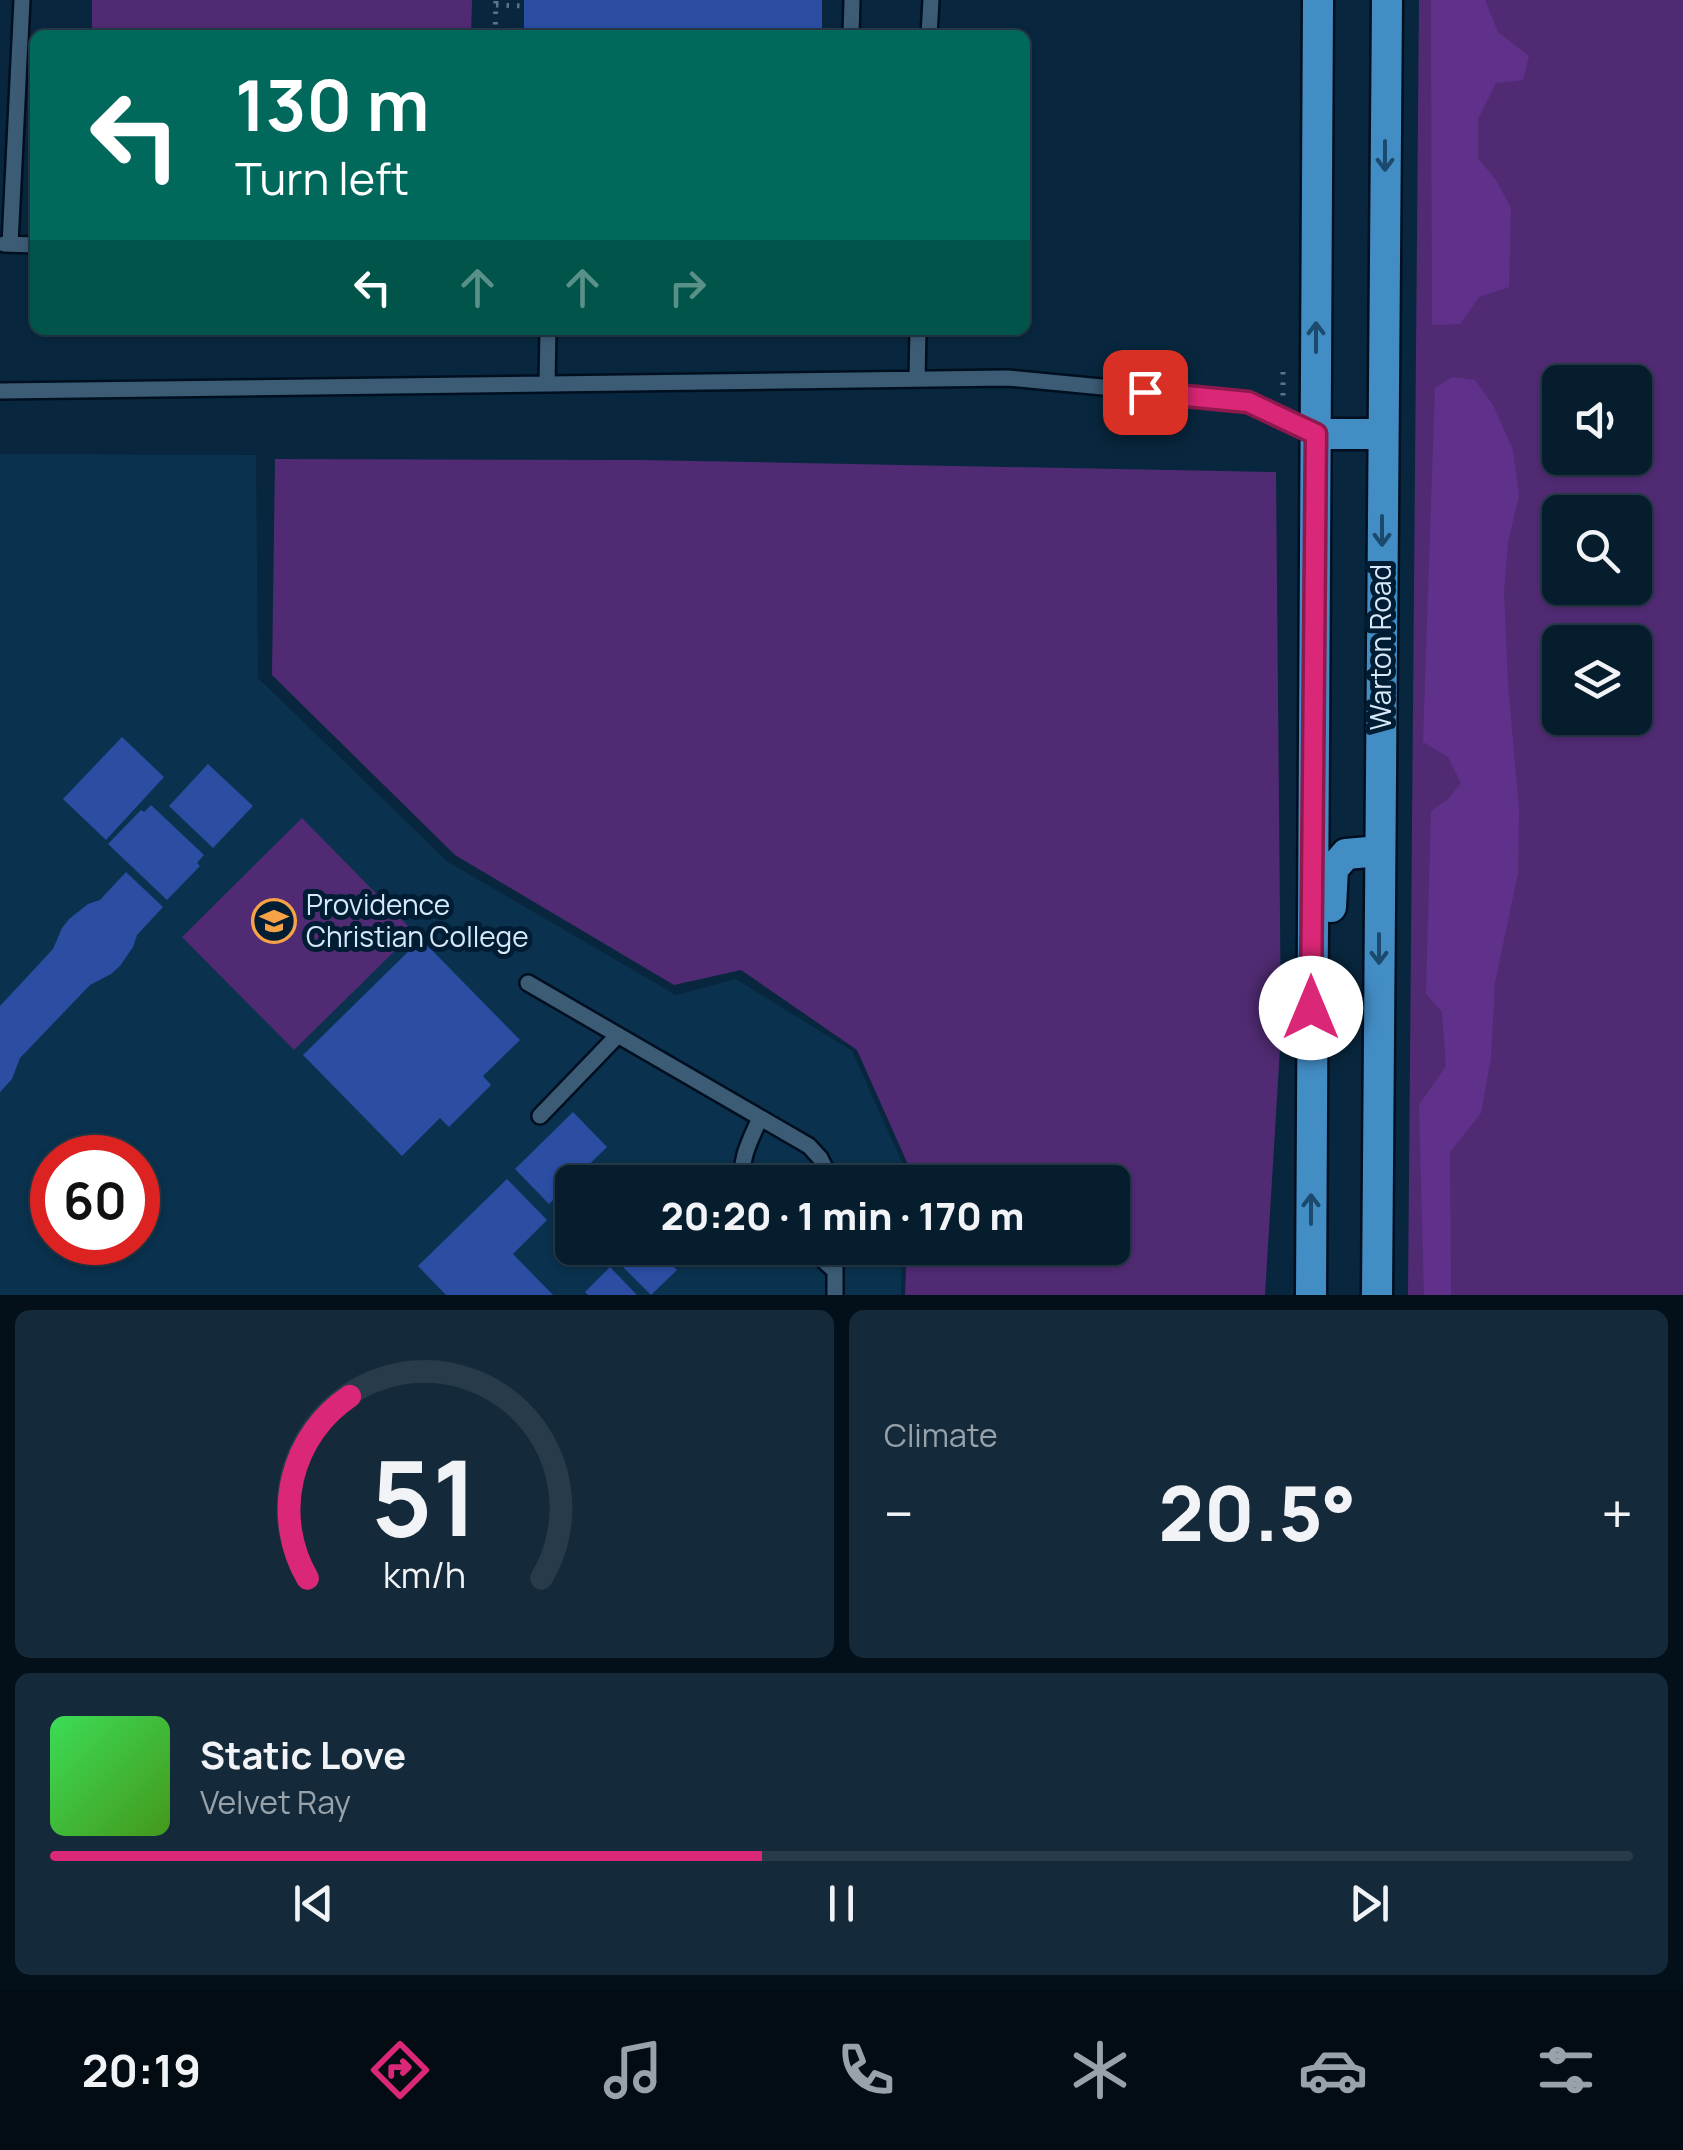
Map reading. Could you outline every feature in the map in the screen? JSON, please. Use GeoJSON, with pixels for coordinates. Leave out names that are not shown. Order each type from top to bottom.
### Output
{"type":"FeatureCollection","features":[{"type":"Feature","properties":{"kind":"main road"},"geometry":{"type":"LineString","coordinates":[[1311,1295],[1318,0]]}},
{"type":"Feature","properties":{"kind":"main road","name":"Warton Road"},"geometry":{"type":"LineString","coordinates":[[1377,1295],[1386,0]]}},
{"type":"Feature","properties":{"kind":"main road"},"geometry":{"type":"LineString","coordinates":[[1316,434],[1383,434]]}},
{"type":"Feature","properties":{"kind":"main road"},"geometry":{"type":"LineString","coordinates":[[1310,1123],[1331,958],[1332,870],[1346,854],[1380,851]]}},
{"type":"Feature","properties":{"kind":"lane"},"geometry":{"type":"LineString","coordinates":[[22,0],[5,244],[30,245]]}},
{"type":"Feature","properties":{"kind":"lane"},"geometry":{"type":"LineString","coordinates":[[852,0],[852,30]]}},
{"type":"Feature","properties":{"kind":"lane"},"geometry":{"type":"LineString","coordinates":[[929,30],[931,0]]}},
{"type":"Feature","properties":{"kind":"lane"},"geometry":{"type":"LineString","coordinates":[[547,384],[548,335]]}},
{"type":"Feature","properties":{"kind":"lane"},"geometry":{"type":"LineString","coordinates":[[917,379],[918,335]]}},
{"type":"Feature","properties":{"kind":"lane"},"geometry":{"type":"LineString","coordinates":[[0,390],[1008,378],[1248,402],[1316,434]]}},
{"type":"Feature","properties":{"kind":"lane"},"geometry":{"type":"LineString","coordinates":[[528,983],[810,1146],[824,1165]]}},
{"type":"Feature","properties":{"kind":"lane"},"geometry":{"type":"LineString","coordinates":[[540,1116],[618,1036]]}},
{"type":"Feature","properties":{"kind":"lane"},"geometry":{"type":"LineString","coordinates":[[743,1165],[760,1118]]}},
{"type":"Feature","properties":{"kind":"lane"},"geometry":{"type":"LineString","coordinates":[[828,1265],[835,1271]]}},
{"type":"Feature","properties":{"kind":"lane"},"geometry":{"type":"LineString","coordinates":[[835,1265],[835,1295]]}},
{"type":"Feature","properties":{"kind":"path"},"geometry":{"type":"LineString","coordinates":[[495,30],[496,3],[524,6]]}},
{"type":"Feature","properties":{"kind":"shaded area"},"geometry":{"type":"Polygon","coordinates":[[[92,0],[472,0],[471,30],[92,30],[92,0]]]}},
{"type":"Feature","properties":{"kind":"shaded area"},"geometry":{"type":"Polygon","coordinates":[[[1419,0],[1683,0],[1683,1295],[1408,1295],[1419,0]]]}},
{"type":"Feature","properties":{"kind":"shaded area"},"geometry":{"type":"Polygon","coordinates":[[[1431,0],[1485,0],[1498,32],[1529,56],[1523,80],[1496,83],[1478,119],[1478,158],[1511,208],[1509,287],[1479,297],[1460,324],[1432,325],[1431,0]]]}},
{"type":"Feature","properties":{"kind":"shaded area"},"geometry":{"type":"Polygon","coordinates":[[[1452,377],[1475,380],[1493,405],[1513,450],[1519,495],[1508,543],[1504,592],[1519,810],[1518,873],[1495,983],[1491,1058],[1481,1113],[1450,1152],[1451,1295],[1424,1295],[1419,1105],[1446,1066],[1442,1012],[1426,994],[1431,811],[1461,783],[1448,757],[1423,742],[1435,388],[1452,377]]]}},
{"type":"Feature","properties":{"kind":"shaded area","name":"Providence Christian College"},"geometry":{"type":"Polygon","coordinates":[[[0,454],[256,455],[258,678],[448,862],[676,995],[736,979],[852,1051],[903,1165],[555,1165],[555,1265],[902,1265],[901,1295],[0,1295],[0,454]]]}},
{"type":"Feature","properties":{"kind":"shaded area"},"geometry":{"type":"Polygon","coordinates":[[[275,459],[639,460],[1276,472],[1281,1031],[1265,1295],[905,1295],[906,1265],[1130,1265],[1130,1165],[908,1165],[857,1050],[741,970],[674,985],[455,855],[272,675],[275,459]]]}},
{"type":"Feature","properties":{"kind":"shaded area"},"geometry":{"type":"Polygon","coordinates":[[[302,818],[414,932],[294,1050],[182,937],[302,818]]]}},
{"type":"Feature","properties":{"kind":"building"},"geometry":{"type":"Polygon","coordinates":[[[524,0],[822,0],[822,30],[524,30],[524,0]]]}},
{"type":"Feature","properties":{"kind":"building"},"geometry":{"type":"Polygon","coordinates":[[[122,737],[164,777],[106,840],[63,799],[122,737]]]}},
{"type":"Feature","properties":{"kind":"building"},"geometry":{"type":"Polygon","coordinates":[[[208,764],[253,806],[213,848],[169,806],[208,764]]]}},
{"type":"Feature","properties":{"kind":"building"},"geometry":{"type":"Polygon","coordinates":[[[151,805],[204,855],[197,863],[200,866],[167,900],[108,844],[141,810],[144,812],[151,805]]]}},
{"type":"Feature","properties":{"kind":"building"},"geometry":{"type":"Polygon","coordinates":[[[126,872],[163,907],[137,935],[120,966],[90,985],[20,1058],[12,1079],[0,1092],[0,1006],[53,949],[69,919],[100,900],[126,872]]]}},
{"type":"Feature","properties":{"kind":"building"},"geometry":{"type":"Polygon","coordinates":[[[421,939],[520,1040],[483,1076],[491,1085],[449,1127],[440,1118],[402,1156],[303,1055],[421,939]]]}},
{"type":"Feature","properties":{"kind":"building"},"geometry":{"type":"Polygon","coordinates":[[[573,1112],[607,1147],[589,1165],[555,1165],[555,1198],[549,1204],[515,1169],[573,1112]]]}},
{"type":"Feature","properties":{"kind":"building"},"geometry":{"type":"Polygon","coordinates":[[[507,1179],[547,1220],[513,1254],[553,1295],[446,1295],[418,1266],[507,1179]]]}},
{"type":"Feature","properties":{"kind":"building"},"geometry":{"type":"Polygon","coordinates":[[[621,1265],[672,1265],[677,1270],[651,1295],[621,1265]]]}},
{"type":"Feature","properties":{"kind":"building"},"geometry":{"type":"Polygon","coordinates":[[[610,1267],[637,1295],[585,1292],[610,1267]]]}},
{"type":"Feature","properties":{"kind":"place","name":"Providence Christian College"},"geometry":{"type":"Point","coordinates":[274,921]}},
{"type":"Feature","properties":{"kind":"route"},"geometry":{"type":"LineString","coordinates":[[1145,392],[1248,402],[1316,434],[1311,1008]]}}]}
